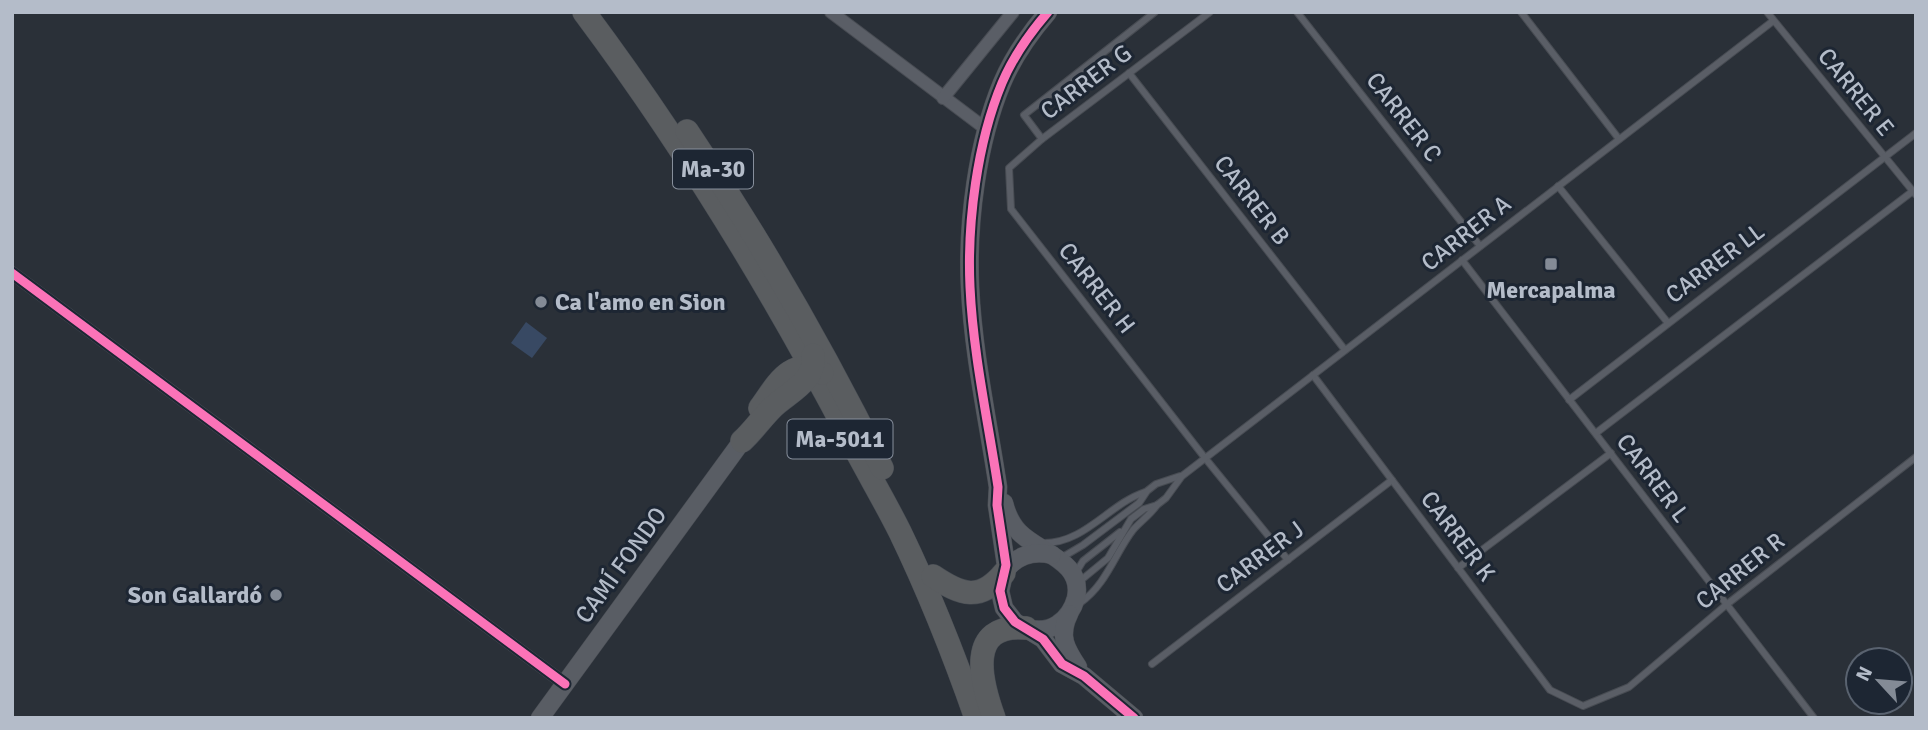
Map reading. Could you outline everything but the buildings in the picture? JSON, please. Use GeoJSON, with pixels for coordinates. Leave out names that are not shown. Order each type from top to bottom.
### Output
{"type":"FeatureCollection","features":[{"type":"Feature","properties":{"kind":"highway"},"geometry":{"type":"LineString","coordinates":[[584,12],[669,131],[781,312],[818,378]]}},
{"type":"Feature","properties":{"kind":"highway","name":"Ma-30"},"geometry":{"type":"LineString","coordinates":[[600,12],[682,123],[764,249],[813,334],[891,500],[937,618],[987,715]]}},
{"type":"Feature","properties":{"kind":"highway"},"geometry":{"type":"LineString","coordinates":[[682,123],[704,169],[762,262],[812,351],[818,378]]}},
{"type":"Feature","properties":{"kind":"highway","name":"Ma-5011"},"geometry":{"type":"LineString","coordinates":[[778,393],[787,345],[787,330],[781,312]]}},
{"type":"Feature","properties":{"kind":"highway","name":"Ma-5011"},"geometry":{"type":"LineString","coordinates":[[742,441],[749,423],[778,393],[791,370],[798,368],[818,378]]}},
{"type":"Feature","properties":{"kind":"highway","name":"Ma-30"},"geometry":{"type":"LineString","coordinates":[[818,378],[933,576],[987,715]]}},
{"type":"Feature","properties":{"kind":"highway","name":"Ma-5011"},"geometry":{"type":"LineString","coordinates":[[778,393],[790,399],[805,400],[823,409],[857,469],[891,500]]}},
{"type":"Feature","properties":{"kind":"highway"},"geometry":{"type":"LineString","coordinates":[[933,576],[955,589],[976,593],[992,586],[1004,573]]}},
{"type":"Feature","properties":{"kind":"highway"},"geometry":{"type":"LineString","coordinates":[[987,715],[980,663],[983,649],[990,639],[1000,632],[1026,628]]}},
{"type":"Feature","properties":{"kind":"street"},"geometry":{"type":"LineString","coordinates":[[831,12],[986,129]]}},
{"type":"Feature","properties":{"kind":"street"},"geometry":{"type":"LineString","coordinates":[[943,98],[1013,12]]}},
{"type":"Feature","properties":{"kind":"street"},"geometry":{"type":"LineString","coordinates":[[1048,12],[1026,37],[1002,83],[986,129],[972,222],[970,289],[998,487],[997,505],[1004,550],[1001,603],[1011,618],[1043,639],[1062,664],[1084,676],[1126,714]]}},
{"type":"Feature","properties":{"kind":"street"},"geometry":{"type":"LineString","coordinates":[[12,273],[565,684]]}},
{"type":"Feature","properties":{"kind":"street","name":"CAMÍ FONDO"},"geometry":{"type":"LineString","coordinates":[[540,718],[742,441]]}},
{"type":"Feature","properties":{"kind":"street"},"geometry":{"type":"LineString","coordinates":[[998,487],[1011,522],[1028,540],[1067,565],[1076,586],[1063,630],[1064,644],[1084,676]]}},
{"type":"Feature","properties":{"kind":"street"},"geometry":{"type":"LineString","coordinates":[[1004,573],[1012,563],[1023,556],[1043,553],[1056,557]]}},
{"type":"Feature","properties":{"kind":"street"},"geometry":{"type":"LineString","coordinates":[[1026,628],[1051,628],[1070,613]]}},
{"type":"Feature","properties":{"kind":"lane","name":"CARRER G"},"geometry":{"type":"LineString","coordinates":[[1155,12],[1024,115],[1042,139],[1210,12]]}},
{"type":"Feature","properties":{"kind":"lane","name":"CARRER C"},"geometry":{"type":"LineString","coordinates":[[1297,12],[1480,246]]}},
{"type":"Feature","properties":{"kind":"lane"},"geometry":{"type":"LineString","coordinates":[[1521,12],[1619,139]]}},
{"type":"Feature","properties":{"kind":"lane","name":"CARRER E"},"geometry":{"type":"LineString","coordinates":[[1767,12],[1914,193]]}},
{"type":"Feature","properties":{"kind":"lane","name":"CARRER A"},"geometry":{"type":"LineString","coordinates":[[1182,476],[1773,21]]}},
{"type":"Feature","properties":{"kind":"lane","name":"CARRER B"},"geometry":{"type":"LineString","coordinates":[[1129,73],[1345,350]]}},
{"type":"Feature","properties":{"kind":"lane","name":"CARRER LL"},"geometry":{"type":"LineString","coordinates":[[1569,400],[1916,133]]}},
{"type":"Feature","properties":{"kind":"lane","name":"CARRER H"},"geometry":{"type":"LineString","coordinates":[[1042,139],[1010,168],[1011,209],[1288,560]]}},
{"type":"Feature","properties":{"kind":"lane"},"geometry":{"type":"LineString","coordinates":[[1558,186],[1668,323]]}},
{"type":"Feature","properties":{"kind":"lane"},"geometry":{"type":"LineString","coordinates":[[1596,433],[1914,193]]}},
{"type":"Feature","properties":{"kind":"lane","name":"CARRER L"},"geometry":{"type":"LineString","coordinates":[[1462,260],[1814,718]]}},
{"type":"Feature","properties":{"kind":"lane","name":"CARRER K"},"geometry":{"type":"LineString","coordinates":[[1313,375],[1550,690],[1583,706]]}},
{"type":"Feature","properties":{"kind":"lane"},"geometry":{"type":"LineString","coordinates":[[1458,568],[1611,453]]}},
{"type":"Feature","properties":{"kind":"lane","name":"CARRER R"},"geometry":{"type":"LineString","coordinates":[[1583,706],[1629,687],[1726,605],[1916,457]]}},
{"type":"Feature","properties":{"kind":"lane"},"geometry":{"type":"LineString","coordinates":[[1056,557],[1063,557],[1083,545],[1139,503],[1156,484],[1182,476]]}},
{"type":"Feature","properties":{"kind":"lane"},"geometry":{"type":"LineString","coordinates":[[1070,613],[1112,567],[1132,531],[1166,498],[1182,476]]}},
{"type":"Feature","properties":{"kind":"lane","name":"CARRER J"},"geometry":{"type":"LineString","coordinates":[[1152,664],[1392,480]]}},
{"type":"Feature","properties":{"kind":"lane"},"geometry":{"type":"LineString","coordinates":[[1028,540],[1048,543],[1065,540],[1091,527],[1132,496],[1147,491]]}},
{"type":"Feature","properties":{"kind":"lane"},"geometry":{"type":"LineString","coordinates":[[1076,586],[1074,575],[1080,564],[1115,537],[1144,509],[1157,505]]}},
{"type":"Feature","properties":{"kind":"lane"},"geometry":{"type":"LineString","coordinates":[[1076,586],[1108,558],[1127,524]]}},
{"type":"Feature","properties":{"kind":"water"},"geometry":{"type":"Polygon","coordinates":[[[526,322],[547,338],[532,358],[511,343],[526,322]]]}},
{"type":"Feature","properties":{"kind":"cycle path"},"geometry":{"type":"LineString","coordinates":[[1048,12],[1011,64],[993,106],[980,157],[972,210],[969,262],[972,312],[998,487],[997,505],[1006,565],[1000,591],[1004,608],[1015,622],[1043,639],[1062,664],[1084,676],[1134,718]]}},
{"type":"Feature","properties":{"kind":"cycle path"},"geometry":{"type":"LineString","coordinates":[[12,273],[565,684]]}},
{"type":"Feature","properties":{"kind":"place","name":"Mercapalma"},"geometry":{"type":"Point","coordinates":[1551,264]}},
{"type":"Feature","properties":{"kind":"place","name":"Ca l'amo en Sion"},"geometry":{"type":"Point","coordinates":[541,302]}},
{"type":"Feature","properties":{"kind":"place","name":"Son Gallardó"},"geometry":{"type":"Point","coordinates":[276,595]}}]}
